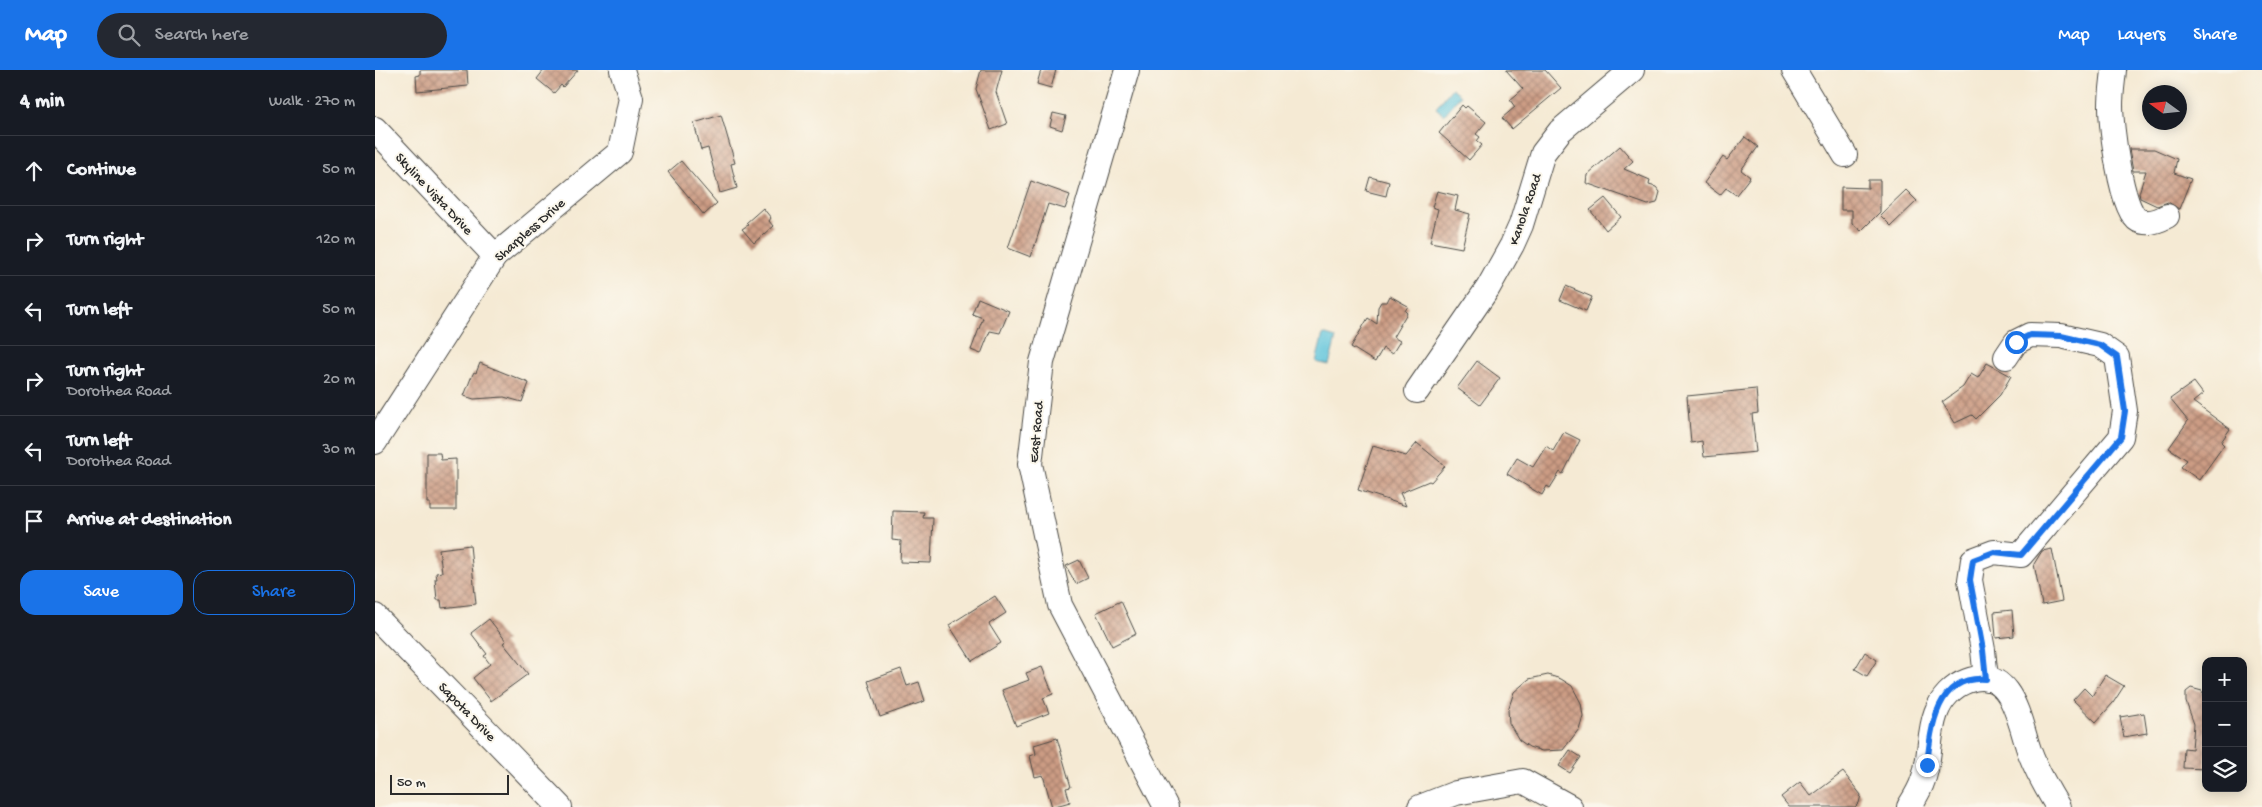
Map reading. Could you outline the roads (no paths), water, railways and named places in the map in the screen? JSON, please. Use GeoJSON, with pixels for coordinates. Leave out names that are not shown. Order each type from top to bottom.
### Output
{"type":"FeatureCollection","features":[{"type":"Feature","properties":{"kind":"street","name":"Sharpless Drive"},"geometry":{"type":"LineString","coordinates":[[375,442],[495,256],[620,152],[631,98],[622,70]]}},
{"type":"Feature","properties":{"kind":"street","name":"East Road"},"geometry":{"type":"LineString","coordinates":[[1127,70],[1042,362],[1030,464],[1060,605],[1166,807]]}},
{"type":"Feature","properties":{"kind":"street","name":"Kanola Road"},"geometry":{"type":"LineString","coordinates":[[1417,391],[1488,288],[1512,245],[1521,225],[1543,153],[1560,131],[1632,70]]}},
{"type":"Feature","properties":{"kind":"street"},"geometry":{"type":"LineString","coordinates":[[1794,70],[1845,155]]}},
{"type":"Feature","properties":{"kind":"street"},"geometry":{"type":"LineString","coordinates":[[2114,70],[2111,104],[2112,122],[2123,192],[2129,210],[2137,220],[2154,223],[2167,216]]}},
{"type":"Feature","properties":{"kind":"street","name":"Skyline Vista Drive"},"geometry":{"type":"LineString","coordinates":[[375,129],[495,256]]}},
{"type":"Feature","properties":{"kind":"street"},"geometry":{"type":"LineString","coordinates":[[1986,679],[1983,650],[1970,580],[1973,560],[1994,552],[2021,555],[2121,437],[2125,411],[2117,357],[2100,345],[2061,336],[2030,335],[2016,342],[2006,357]]}},
{"type":"Feature","properties":{"kind":"street","name":"Sapota Drive"},"geometry":{"type":"LineString","coordinates":[[375,616],[561,807]]}},
{"type":"Feature","properties":{"kind":"street"},"geometry":{"type":"LineString","coordinates":[[1909,807],[1923,781],[1932,725],[1943,700],[1962,682],[1974,678],[1986,679],[2005,688],[2012,699],[2036,770],[2058,807]]}},
{"type":"Feature","properties":{"kind":"street"},"geometry":{"type":"LineString","coordinates":[[1420,807],[1456,793],[1523,781],[1570,807]]}},
{"type":"Feature","properties":{"kind":"water"},"geometry":{"type":"Polygon","coordinates":[[[1452,88],[1461,95],[1444,115],[1436,108],[1452,88]]]}},
{"type":"Feature","properties":{"kind":"water"},"geometry":{"type":"Polygon","coordinates":[[[1323,334],[1336,338],[1329,365],[1316,362],[1323,334]]]}}]}
